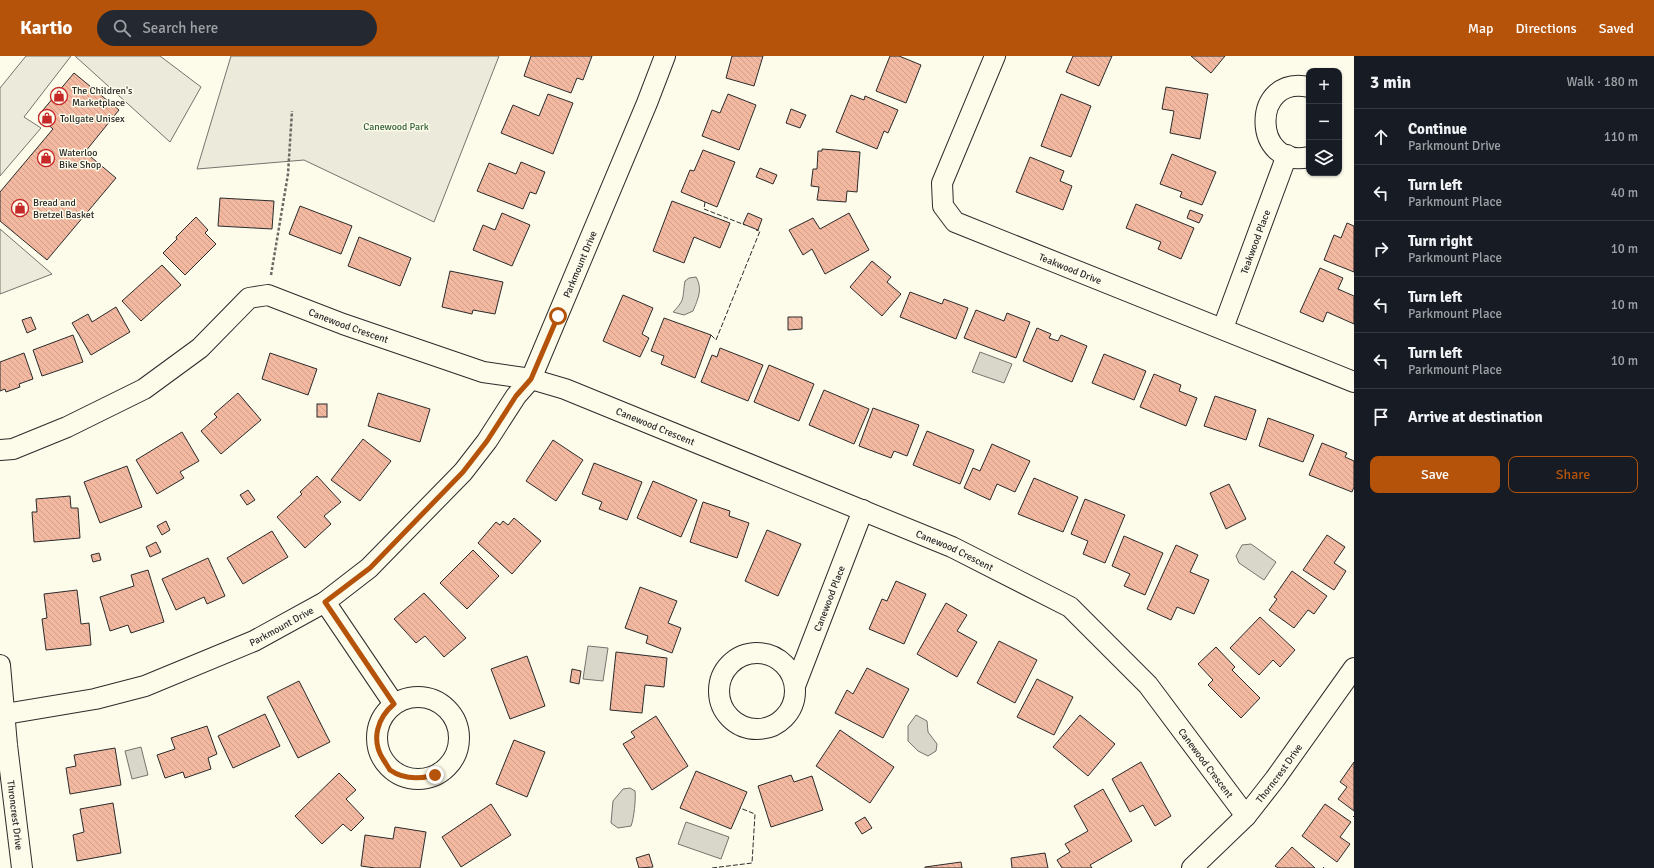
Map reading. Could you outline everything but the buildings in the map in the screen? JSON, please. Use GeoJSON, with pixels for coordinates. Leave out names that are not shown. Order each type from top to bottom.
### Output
{"type":"FeatureCollection","features":[{"type":"Feature","properties":{"kind":"street","name":"Parkmount Drive"},"geometry":{"type":"LineString","coordinates":[[2,715],[95,699],[145,686],[254,641],[325,602],[370,568],[463,472],[487,441],[516,396],[531,379],[647,103],[665,56]]}},
{"type":"Feature","properties":{"kind":"street","name":"Teakwood Drive"},"geometry":{"type":"LineString","coordinates":[[995,56],[942,183],[943,206],[956,222],[1354,382]]}},
{"type":"Feature","properties":{"kind":"street"},"geometry":{"type":"LineString","coordinates":[[1306,86],[1301,85],[1283,90],[1273,98],[1266,109],[1264,123],[1267,135],[1273,146],[1295,158],[1306,157]]}},
{"type":"Feature","properties":{"kind":"street","name":"Teakwood Place"},"geometry":{"type":"LineString","coordinates":[[1222,328],[1287,155]]}},
{"type":"Feature","properties":{"kind":"street","name":"Canewood Crescent"},"geometry":{"type":"LineString","coordinates":[[268,294],[343,324],[483,372],[531,379],[565,389],[952,547],[1070,607],[1148,685],[1246,816]]}},
{"type":"Feature","properties":{"kind":"street"},"geometry":{"type":"LineString","coordinates":[[0,450],[13,449],[67,427],[144,389],[200,348],[249,298],[268,294]]}},
{"type":"Feature","properties":{"kind":"street","name":"Canewood Place"},"geometry":{"type":"LineString","coordinates":[[795,686],[863,510]]}},
{"type":"Feature","properties":{"kind":"street"},"geometry":{"type":"LineString","coordinates":[[325,602],[394,704]]}},
{"type":"Feature","properties":{"kind":"street"},"geometry":{"type":"LineString","coordinates":[[0,665],[2,715]]}},
{"type":"Feature","properties":{"kind":"street","name":"Thorncrest Drive"},"geometry":{"type":"LineString","coordinates":[[1192,868],[1246,816],[1275,779],[1354,668]]}},
{"type":"Feature","properties":{"kind":"street"},"geometry":{"type":"LineString","coordinates":[[415,696],[429,698],[442,704],[452,715],[457,724],[459,738],[456,752],[446,768],[435,775],[421,779],[406,777],[390,770],[380,754],[376,736],[380,722],[387,710],[394,704],[415,696]]}},
{"type":"Feature","properties":{"kind":"street","name":"Throncrest Drive"},"geometry":{"type":"LineString","coordinates":[[2,715],[22,868]]}},
{"type":"Feature","properties":{"kind":"path"},"geometry":{"type":"LineString","coordinates":[[268,294],[288,174],[292,111]]}},
{"type":"Feature","properties":{"kind":"green space","name":"Canewood Park"},"geometry":{"type":"Polygon","coordinates":[[[231,56],[499,56],[434,222],[304,160],[197,169],[231,56]]]}},
{"type":"Feature","properties":{"kind":"shaded area"},"geometry":{"type":"Polygon","coordinates":[[[26,56],[71,56],[24,117],[41,128],[0,176],[0,88],[26,56]]]}},
{"type":"Feature","properties":{"kind":"shaded area"},"geometry":{"type":"Polygon","coordinates":[[[75,56],[160,56],[201,87],[170,142],[75,56]]]}},
{"type":"Feature","properties":{"kind":"shaded area"},"geometry":{"type":"Polygon","coordinates":[[[0,229],[52,274],[0,294],[0,229]]]}},
{"type":"Feature","properties":{"kind":"shaded area"},"geometry":{"type":"Polygon","coordinates":[[[696,277],[699,290],[698,298],[693,311],[684,315],[673,312],[682,301],[685,281],[689,278],[696,277]]]}},
{"type":"Feature","properties":{"kind":"shaded area"},"geometry":{"type":"Polygon","coordinates":[[[980,352],[1012,364],[1004,383],[972,372],[980,352]]]}},
{"type":"Feature","properties":{"kind":"shaded area"},"geometry":{"type":"Polygon","coordinates":[[[1251,544],[1276,562],[1264,580],[1239,563],[1236,556],[1242,545],[1251,544]]]}},
{"type":"Feature","properties":{"kind":"shaded area"},"geometry":{"type":"Polygon","coordinates":[[[588,646],[608,648],[603,681],[583,679],[588,646]]]}},
{"type":"Feature","properties":{"kind":"shaded area"},"geometry":{"type":"Polygon","coordinates":[[[916,715],[927,721],[928,732],[937,744],[936,751],[928,756],[918,751],[908,741],[908,726],[916,715]]]}},
{"type":"Feature","properties":{"kind":"shaded area"},"geometry":{"type":"Polygon","coordinates":[[[141,747],[148,775],[132,779],[125,751],[141,747]]]}},
{"type":"Feature","properties":{"kind":"shaded area"},"geometry":{"type":"Polygon","coordinates":[[[630,788],[635,791],[632,823],[631,826],[618,828],[611,823],[613,801],[623,789],[630,788]]]}},
{"type":"Feature","properties":{"kind":"shaded area"},"geometry":{"type":"Polygon","coordinates":[[[686,822],[729,837],[721,859],[678,844],[686,822]]]}},
{"type":"Feature","properties":{"kind":"fence"},"geometry":{"type":"LineString","coordinates":[[705,202],[704,209],[745,225]]}},
{"type":"Feature","properties":{"kind":"fence"},"geometry":{"type":"LineString","coordinates":[[711,335],[716,340],[760,231],[756,230]]}},
{"type":"Feature","properties":{"kind":"fence"},"geometry":{"type":"LineString","coordinates":[[712,868],[752,863],[755,814],[740,808]]}},
{"type":"Feature","properties":{"kind":"place","name":"The Children's Marketplace"},"geometry":{"type":"Point","coordinates":[59,96]}},
{"type":"Feature","properties":{"kind":"place","name":"Tollgate Unisex"},"geometry":{"type":"Point","coordinates":[47,118]}},
{"type":"Feature","properties":{"kind":"place","name":"Waterloo Bike Shop"},"geometry":{"type":"Point","coordinates":[46,158]}},
{"type":"Feature","properties":{"kind":"place","name":"Bread and Bretzel Basket"},"geometry":{"type":"Point","coordinates":[20,208]}},
{"type":"Feature","properties":{"kind":"route"},"geometry":{"type":"LineString","coordinates":[[435,775],[421,779],[406,777],[390,770],[380,754],[376,736],[380,722],[387,710],[394,704],[325,602],[370,568],[463,472],[487,441],[516,396],[531,379],[558,316]]}}]}
